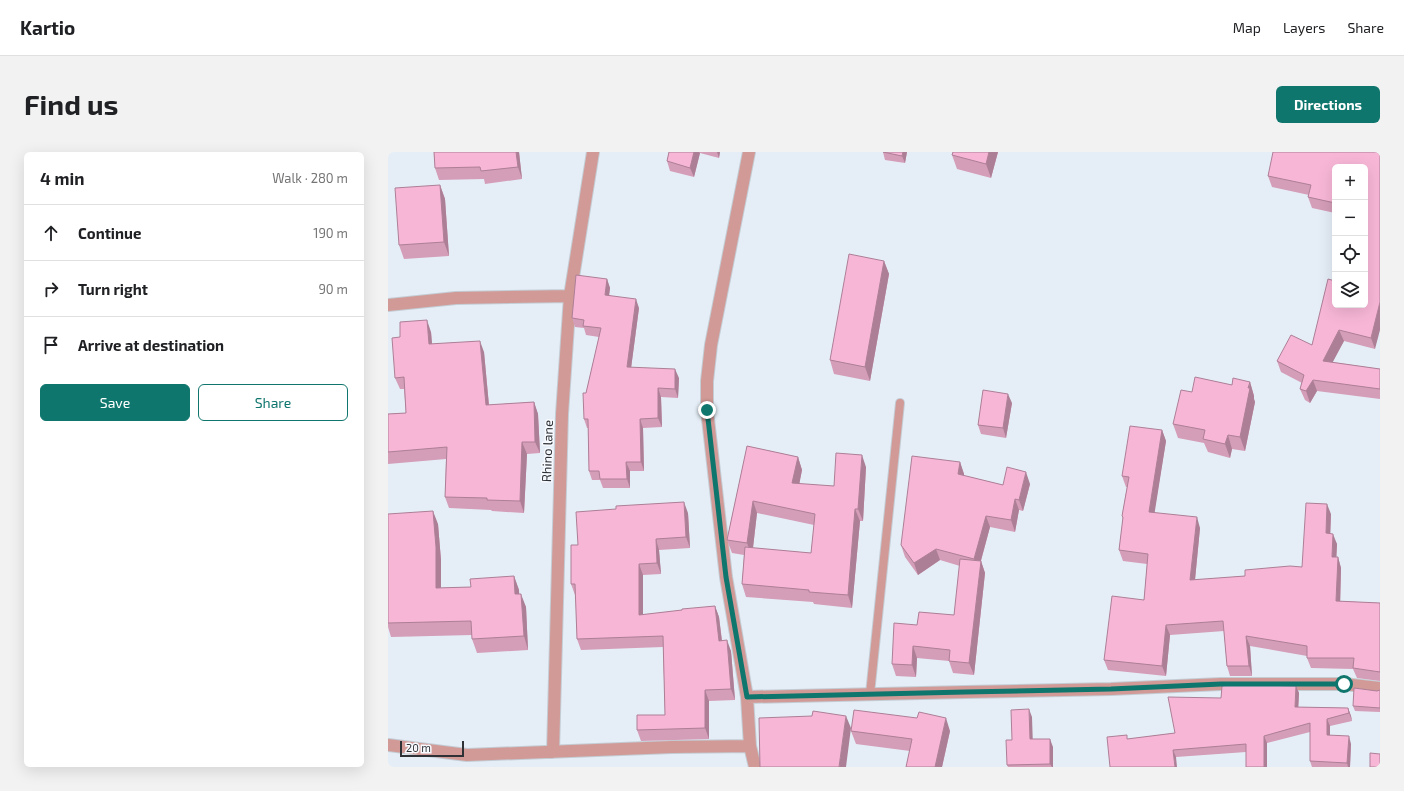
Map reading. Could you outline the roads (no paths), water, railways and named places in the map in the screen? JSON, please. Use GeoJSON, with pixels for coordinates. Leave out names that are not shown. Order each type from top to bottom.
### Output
{"type":"FeatureCollection","features":[{"type":"Feature","properties":{"kind":"street","name":"Rhino lane"},"geometry":{"type":"LineString","coordinates":[[553,752],[562,414],[570,296],[593,152]]}},
{"type":"Feature","properties":{"kind":"street"},"geometry":{"type":"LineString","coordinates":[[749,152],[711,345],[707,395],[710,442],[726,577],[747,697],[750,746],[755,767]]}},
{"type":"Feature","properties":{"kind":"street"},"geometry":{"type":"LineString","coordinates":[[388,305],[456,298],[570,296]]}},
{"type":"Feature","properties":{"kind":"street"},"geometry":{"type":"LineString","coordinates":[[747,697],[1111,689],[1221,684],[1344,684],[1380,688]]}},
{"type":"Feature","properties":{"kind":"street"},"geometry":{"type":"LineString","coordinates":[[388,746],[466,761],[553,752],[672,747],[750,746]]}},
{"type":"Feature","properties":{"kind":"lane"},"geometry":{"type":"LineString","coordinates":[[870,694],[900,403]]}}]}
